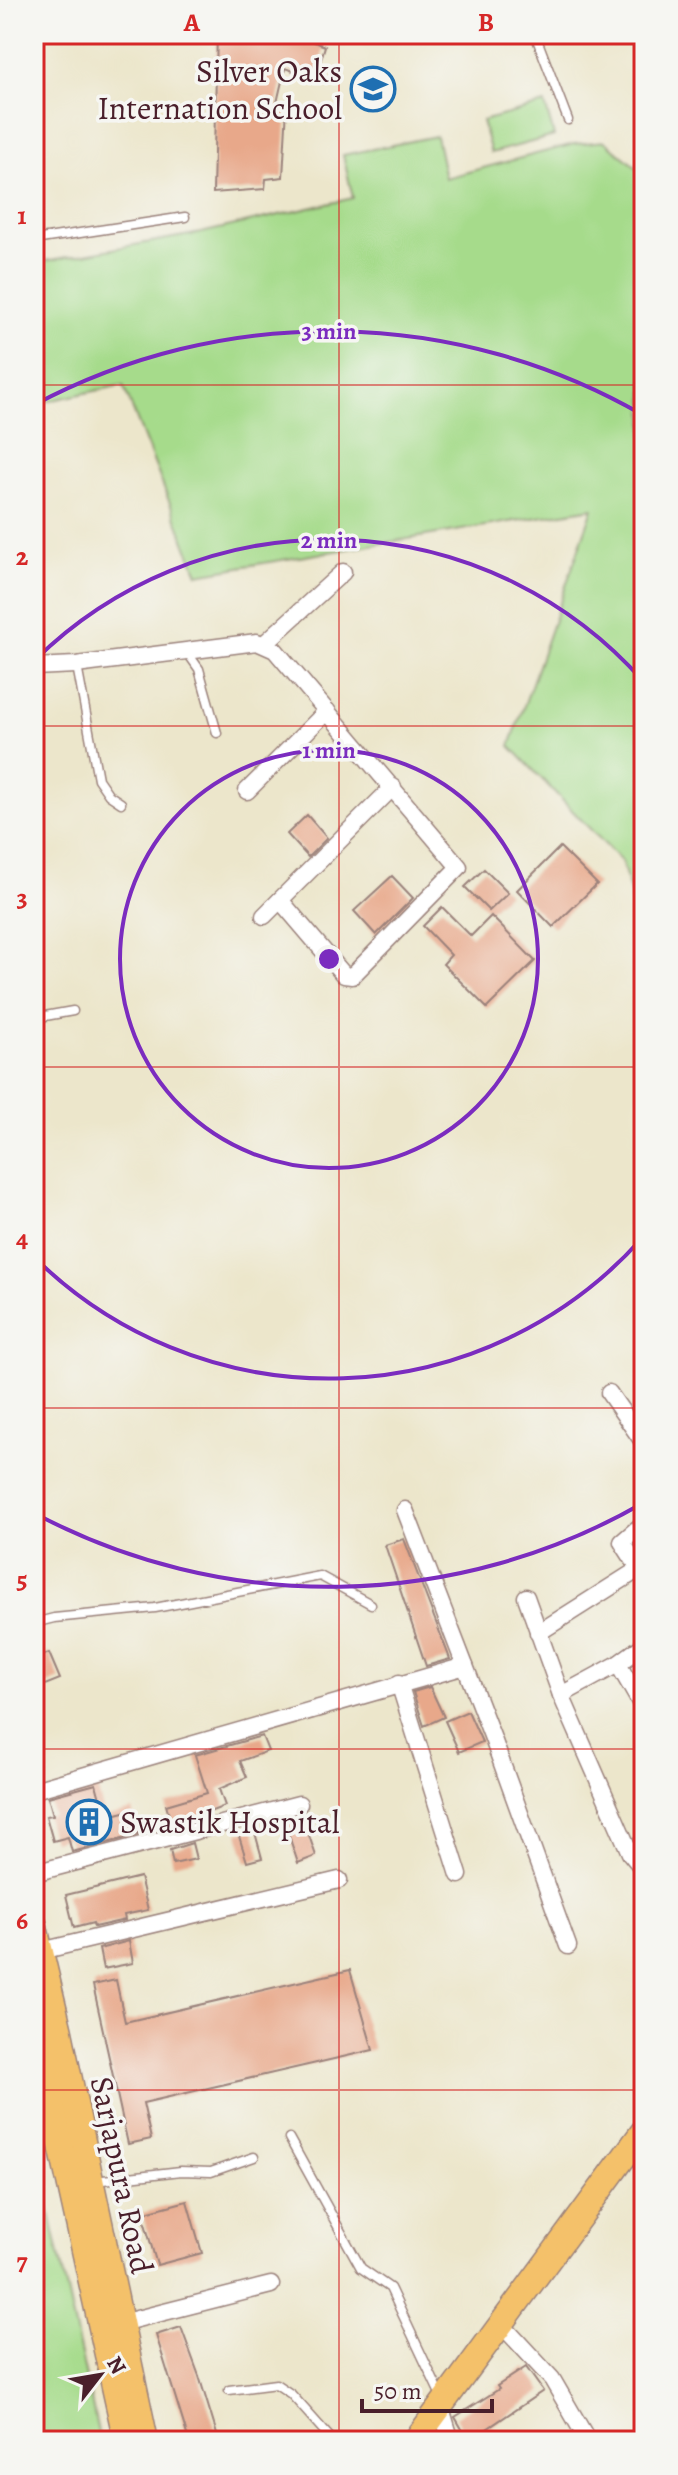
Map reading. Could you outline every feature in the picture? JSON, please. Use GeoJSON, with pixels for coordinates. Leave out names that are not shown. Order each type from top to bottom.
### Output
{"type":"FeatureCollection","features":[{"type":"Feature","properties":{"kind":"main road","name":"Sarjapura Road"},"geometry":{"type":"LineString","coordinates":[[34,1923],[146,2441]]}},
{"type":"Feature","properties":{"kind":"main road","name":"Sarjapura Road"},"geometry":{"type":"LineString","coordinates":[[34,2023],[45,2122],[126,2441]]}},
{"type":"Feature","properties":{"kind":"main road"},"geometry":{"type":"LineString","coordinates":[[426,2441],[644,2130]]}},
{"type":"Feature","properties":{"kind":"main road"},"geometry":{"type":"LineString","coordinates":[[506,2330],[644,2149]]}},
{"type":"Feature","properties":{"kind":"main road"},"geometry":{"type":"LineString","coordinates":[[415,2441],[444,2417]]}},
{"type":"Feature","properties":{"kind":"street"},"geometry":{"type":"LineString","coordinates":[[264,644],[343,572]]}},
{"type":"Feature","properties":{"kind":"street"},"geometry":{"type":"LineString","coordinates":[[34,667],[76,665],[257,642],[264,644],[275,650],[458,863],[458,870],[352,976],[344,975],[280,900]]}},
{"type":"Feature","properties":{"kind":"street"},"geometry":{"type":"LineString","coordinates":[[247,791],[327,711]]}},
{"type":"Feature","properties":{"kind":"street"},"geometry":{"type":"LineString","coordinates":[[264,916],[393,787]]}},
{"type":"Feature","properties":{"kind":"street"},"geometry":{"type":"LineString","coordinates":[[609,1393],[644,1443]]}},
{"type":"Feature","properties":{"kind":"street"},"geometry":{"type":"LineString","coordinates":[[405,1510],[568,1946]]}},
{"type":"Feature","properties":{"kind":"street"},"geometry":{"type":"LineString","coordinates":[[538,1633],[641,1573],[622,1542],[644,1523]]}},
{"type":"Feature","properties":{"kind":"street"},"geometry":{"type":"LineString","coordinates":[[526,1597],[561,1695],[630,1853],[644,1870]]}},
{"type":"Feature","properties":{"kind":"street"},"geometry":{"type":"LineString","coordinates":[[561,1695],[618,1664],[644,1645]]}},
{"type":"Feature","properties":{"kind":"street"},"geometry":{"type":"LineString","coordinates":[[618,1664],[644,1709]]}},
{"type":"Feature","properties":{"kind":"street"},"geometry":{"type":"LineString","coordinates":[[34,1790],[465,1666]]}},
{"type":"Feature","properties":{"kind":"street"},"geometry":{"type":"LineString","coordinates":[[399,1683],[459,1875]]}},
{"type":"Feature","properties":{"kind":"street"},"geometry":{"type":"LineString","coordinates":[[34,1873],[299,1804]]}},
{"type":"Feature","properties":{"kind":"street"},"geometry":{"type":"LineString","coordinates":[[41,1951],[339,1880]]}},
{"type":"Feature","properties":{"kind":"street"},"geometry":{"type":"LineString","coordinates":[[121,2323],[271,2285]]}},
{"type":"Feature","properties":{"kind":"street"},"geometry":{"type":"LineString","coordinates":[[506,2330],[552,2379],[588,2441]]}},
{"type":"Feature","properties":{"kind":"lane"},"geometry":{"type":"LineString","coordinates":[[535,34],[568,120]]}},
{"type":"Feature","properties":{"kind":"lane"},"geometry":{"type":"LineString","coordinates":[[34,240],[185,217]]}},
{"type":"Feature","properties":{"kind":"lane"},"geometry":{"type":"LineString","coordinates":[[187,651],[199,669],[217,733]]}},
{"type":"Feature","properties":{"kind":"lane"},"geometry":{"type":"LineString","coordinates":[[76,665],[98,779],[109,795],[121,803]]}},
{"type":"Feature","properties":{"kind":"lane"},"geometry":{"type":"LineString","coordinates":[[34,1018],[73,1011]]}},
{"type":"Feature","properties":{"kind":"lane"},"geometry":{"type":"LineString","coordinates":[[34,1623],[54,1618],[155,1608],[320,1576],[371,1604]]}},
{"type":"Feature","properties":{"kind":"lane"},"geometry":{"type":"LineString","coordinates":[[289,2138],[361,2268],[390,2288],[444,2417]]}},
{"type":"Feature","properties":{"kind":"lane"},"geometry":{"type":"LineString","coordinates":[[91,2181],[181,2171],[211,2172],[254,2157]]}},
{"type":"Feature","properties":{"kind":"lane"},"geometry":{"type":"LineString","coordinates":[[229,2390],[276,2384],[291,2394],[333,2441]]}},
{"type":"Feature","properties":{"kind":"green space"},"geometry":{"type":"Polygon","coordinates":[[[545,104],[554,136],[491,153],[482,121],[545,104]]]}},
{"type":"Feature","properties":{"kind":"green space"},"geometry":{"type":"Polygon","coordinates":[[[436,136],[445,178],[574,144],[605,141],[644,174],[644,943],[622,862],[510,746],[593,508],[198,574],[123,385],[34,404],[34,263],[201,233],[353,198],[343,155],[436,136]]]}},
{"type":"Feature","properties":{"kind":"green space"},"geometry":{"type":"Polygon","coordinates":[[[39,2164],[100,2441],[34,2441],[34,2165],[39,2164]]]}},
{"type":"Feature","properties":{"kind":"building"},"geometry":{"type":"Polygon","coordinates":[[[217,34],[294,34],[325,46],[315,79],[285,68],[276,107],[287,107],[283,177],[266,179],[265,189],[213,193],[217,34]]]}},
{"type":"Feature","properties":{"kind":"building"},"geometry":{"type":"Polygon","coordinates":[[[307,815],[327,838],[308,857],[287,834],[307,815]]]}},
{"type":"Feature","properties":{"kind":"building"},"geometry":{"type":"Polygon","coordinates":[[[560,847],[597,884],[553,927],[517,890],[560,847]]]}},
{"type":"Feature","properties":{"kind":"building"},"geometry":{"type":"Polygon","coordinates":[[[484,869],[508,893],[489,911],[465,887],[484,869]]]}},
{"type":"Feature","properties":{"kind":"building"},"geometry":{"type":"Polygon","coordinates":[[[392,876],[413,898],[376,935],[354,911],[392,876]]]}},
{"type":"Feature","properties":{"kind":"building"},"geometry":{"type":"Polygon","coordinates":[[[442,907],[471,936],[491,916],[535,961],[487,1008],[443,964],[451,955],[423,926],[442,907]]]}},
{"type":"Feature","properties":{"kind":"building"},"geometry":{"type":"Polygon","coordinates":[[[404,1539],[450,1659],[426,1666],[385,1545],[404,1539]]]}},
{"type":"Feature","properties":{"kind":"building"},"geometry":{"type":"Polygon","coordinates":[[[49,1653],[60,1679],[40,1687],[34,1672],[34,1659],[49,1653]]]}},
{"type":"Feature","properties":{"kind":"building"},"geometry":{"type":"Polygon","coordinates":[[[430,1687],[444,1717],[424,1726],[413,1692],[430,1687]]]}},
{"type":"Feature","properties":{"kind":"building"},"geometry":{"type":"Polygon","coordinates":[[[468,1711],[482,1742],[459,1752],[445,1721],[468,1711]]]}},
{"type":"Feature","properties":{"kind":"building"},"geometry":{"type":"Polygon","coordinates":[[[262,1736],[268,1751],[240,1761],[247,1777],[219,1789],[225,1806],[200,1818],[172,1826],[166,1805],[207,1793],[195,1755],[262,1736]]]}},
{"type":"Feature","properties":{"kind":"building","name":"Swastik Hospital"},"geometry":{"type":"Polygon","coordinates":[[[96,1784],[105,1817],[132,1810],[138,1835],[72,1852],[68,1837],[53,1841],[46,1816],[53,1815],[48,1797],[96,1784]]]}},
{"type":"Feature","properties":{"kind":"building"},"geometry":{"type":"Polygon","coordinates":[[[302,1815],[316,1856],[298,1863],[284,1821],[302,1815]]]}},
{"type":"Feature","properties":{"kind":"building"},"geometry":{"type":"Polygon","coordinates":[[[254,1829],[262,1858],[247,1862],[238,1833],[254,1829]]]}},
{"type":"Feature","properties":{"kind":"building"},"geometry":{"type":"Polygon","coordinates":[[[192,1843],[196,1859],[173,1864],[170,1850],[192,1843]]]}},
{"type":"Feature","properties":{"kind":"building"},"geometry":{"type":"Polygon","coordinates":[[[140,1877],[148,1910],[124,1915],[125,1920],[74,1928],[66,1895],[140,1877]]]}},
{"type":"Feature","properties":{"kind":"building"},"geometry":{"type":"Polygon","coordinates":[[[129,1941],[133,1963],[103,1969],[99,1949],[129,1941]]]}},
{"type":"Feature","properties":{"kind":"building"},"geometry":{"type":"Polygon","coordinates":[[[350,1970],[373,2050],[143,2103],[151,2139],[128,2144],[93,1985],[116,1980],[125,2022],[350,1970]]]}},
{"type":"Feature","properties":{"kind":"building"},"geometry":{"type":"Polygon","coordinates":[[[187,2201],[202,2253],[157,2265],[142,2213],[187,2201]]]}},
{"type":"Feature","properties":{"kind":"building"},"geometry":{"type":"Polygon","coordinates":[[[181,2327],[219,2441],[189,2441],[156,2335],[181,2327]]]}},
{"type":"Feature","properties":{"kind":"building"},"geometry":{"type":"Polygon","coordinates":[[[526,2367],[543,2391],[469,2441],[455,2417],[499,2389],[497,2386],[526,2367]]]}},
{"type":"Feature","properties":{"kind":"place","name":"Silver Oaks Internation School"},"geometry":{"type":"Point","coordinates":[373,89]}},
{"type":"Feature","properties":{"kind":"place","name":"Swastik Hospital"},"geometry":{"type":"Point","coordinates":[89,1822]}}]}
